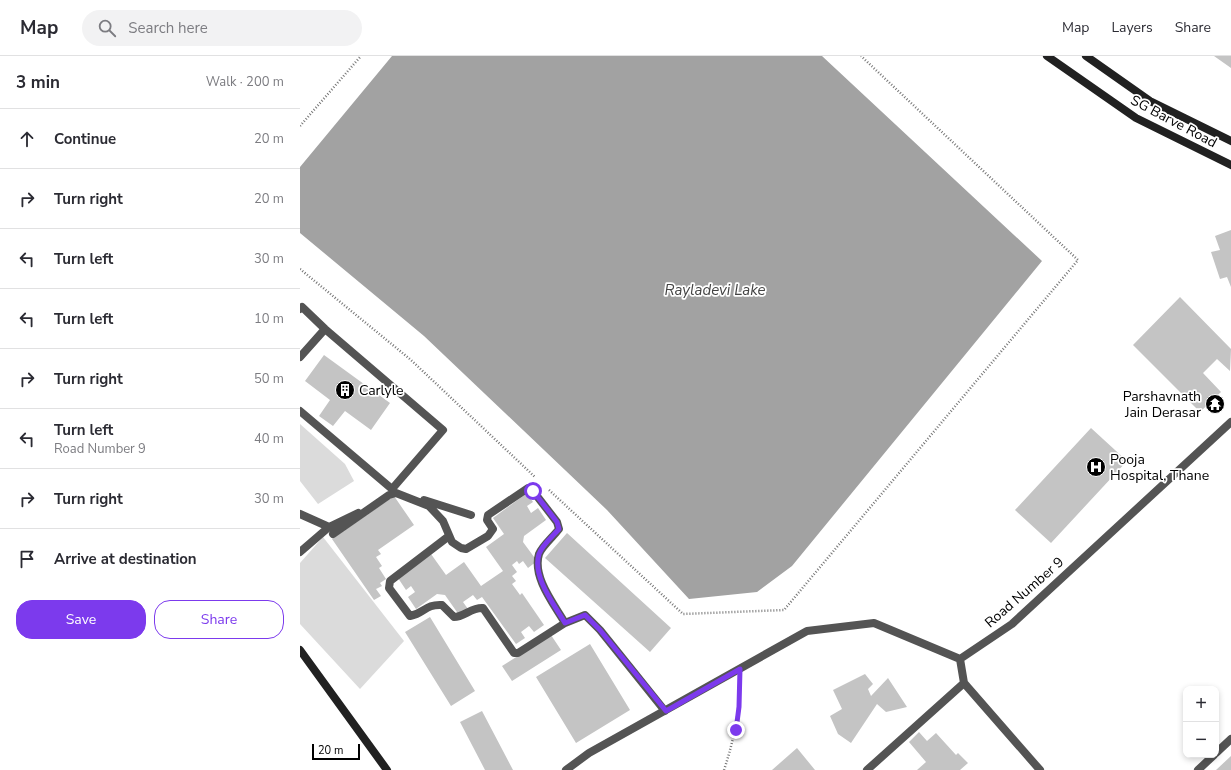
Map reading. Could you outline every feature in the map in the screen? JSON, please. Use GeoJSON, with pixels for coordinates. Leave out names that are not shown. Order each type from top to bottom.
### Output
{"type":"FeatureCollection","features":[{"type":"Feature","properties":{"kind":"main road","name":"SG Barve Road"},"geometry":{"type":"LineString","coordinates":[[1047,56],[1136,118],[1231,165]]}},
{"type":"Feature","properties":{"kind":"main road","name":"SG Barve Road"},"geometry":{"type":"LineString","coordinates":[[1086,56],[1150,101],[1231,141]]}},
{"type":"Feature","properties":{"kind":"main road"},"geometry":{"type":"LineString","coordinates":[[300,650],[387,770]]}},
{"type":"Feature","properties":{"kind":"street"},"geometry":{"type":"LineString","coordinates":[[300,309],[302,307],[325,329],[443,430],[392,489],[362,511],[331,530],[300,552]]}},
{"type":"Feature","properties":{"kind":"street"},"geometry":{"type":"LineString","coordinates":[[300,357],[325,329]]}},
{"type":"Feature","properties":{"kind":"street"},"geometry":{"type":"LineString","coordinates":[[300,411],[392,489],[471,515]]}},
{"type":"Feature","properties":{"kind":"street","name":"Road Number 9"},"geometry":{"type":"LineString","coordinates":[[960,659],[1012,624],[1231,422]]}},
{"type":"Feature","properties":{"kind":"street"},"geometry":{"type":"LineString","coordinates":[[331,530],[389,495],[396,493],[429,506],[443,521],[452,542],[460,548],[466,549],[488,536],[493,529],[487,520],[488,515],[528,488],[533,491],[557,522],[559,529],[540,553],[538,570],[542,582],[565,623]]}},
{"type":"Feature","properties":{"kind":"street"},"geometry":{"type":"LineString","coordinates":[[300,514],[331,530]]}},
{"type":"Feature","properties":{"kind":"street"},"geometry":{"type":"LineString","coordinates":[[449,536],[390,581],[389,588],[410,616],[418,614],[432,604],[442,605],[454,617],[458,617],[476,607],[483,608],[514,653],[518,653],[565,623],[585,615],[600,630],[666,711]]}},
{"type":"Feature","properties":{"kind":"street"},"geometry":{"type":"LineString","coordinates":[[566,770],[590,753],[807,631],[874,623],[960,659],[964,683],[1040,770]]}},
{"type":"Feature","properties":{"kind":"street"},"geometry":{"type":"LineString","coordinates":[[867,770],[964,683]]}},
{"type":"Feature","properties":{"kind":"street"},"geometry":{"type":"LineString","coordinates":[[1219,750],[1231,739]]}},
{"type":"Feature","properties":{"kind":"street"},"geometry":{"type":"LineString","coordinates":[[1198,770],[1211,758]]}},
{"type":"Feature","properties":{"kind":"path"},"geometry":{"type":"LineString","coordinates":[[300,126],[361,56]]}},
{"type":"Feature","properties":{"kind":"path"},"geometry":{"type":"LineString","coordinates":[[548,489],[683,614],[784,610],[1078,260],[861,56]]}},
{"type":"Feature","properties":{"kind":"path"},"geometry":{"type":"LineString","coordinates":[[300,269],[411,360],[536,478]]}},
{"type":"Feature","properties":{"kind":"path"},"geometry":{"type":"LineString","coordinates":[[724,770],[736,730],[739,707],[740,669]]}},
{"type":"Feature","properties":{"kind":"shaded area"},"geometry":{"type":"Polygon","coordinates":[[[300,424],[345,464],[354,481],[318,504],[300,481],[300,424]]]}},
{"type":"Feature","properties":{"kind":"shaded area"},"geometry":{"type":"Polygon","coordinates":[[[323,537],[404,641],[360,689],[300,624],[300,563],[323,537]]]}},
{"type":"Feature","properties":{"kind":"water","name":"Rayladevi Lake"},"geometry":{"type":"Polygon","coordinates":[[[392,56],[822,56],[1042,261],[792,566],[757,592],[689,599],[607,510],[424,336],[300,233],[300,167],[392,56]]]}},
{"type":"Feature","properties":{"kind":"building"},"geometry":{"type":"Polygon","coordinates":[[[1214,56],[1231,56],[1231,68],[1214,56]]]}},
{"type":"Feature","properties":{"kind":"building"},"geometry":{"type":"Polygon","coordinates":[[[1231,230],[1231,287],[1227,277],[1220,279],[1211,252],[1220,250],[1215,236],[1231,230]]]}},
{"type":"Feature","properties":{"kind":"building"},"geometry":{"type":"Polygon","coordinates":[[[1180,297],[1231,349],[1230,371],[1217,359],[1203,373],[1221,392],[1200,412],[1133,345],[1180,297]]]}},
{"type":"Feature","properties":{"kind":"building","name":"Carlyle"},"geometry":{"type":"Polygon","coordinates":[[[324,355],[390,403],[371,430],[345,411],[333,426],[319,416],[330,400],[305,381],[324,355]]]}},
{"type":"Feature","properties":{"kind":"building"},"geometry":{"type":"Polygon","coordinates":[[[1091,428],[1127,461],[1051,543],[1015,510],[1091,428]]]}},
{"type":"Feature","properties":{"kind":"building"},"geometry":{"type":"Polygon","coordinates":[[[527,493],[533,502],[527,506],[531,513],[538,508],[546,520],[524,536],[523,542],[537,561],[528,568],[523,561],[519,564],[517,561],[512,565],[517,572],[512,576],[516,581],[512,584],[520,595],[522,593],[544,625],[534,632],[529,626],[521,632],[525,638],[516,644],[482,597],[477,600],[473,595],[463,602],[468,609],[459,615],[445,595],[437,594],[416,609],[408,597],[415,592],[411,586],[406,590],[398,578],[431,554],[446,575],[464,562],[481,586],[503,571],[486,547],[504,534],[493,518],[527,493]]]}},
{"type":"Feature","properties":{"kind":"building"},"geometry":{"type":"Polygon","coordinates":[[[394,496],[414,525],[378,550],[381,554],[376,557],[382,566],[379,568],[386,579],[380,583],[382,586],[376,589],[381,596],[374,600],[332,539],[394,496]]]}},
{"type":"Feature","properties":{"kind":"building"},"geometry":{"type":"Polygon","coordinates":[[[567,533],[671,628],[650,652],[545,558],[567,533]]]}},
{"type":"Feature","properties":{"kind":"building"},"geometry":{"type":"Polygon","coordinates":[[[430,617],[475,691],[451,706],[405,632],[430,617]]]}},
{"type":"Feature","properties":{"kind":"building"},"geometry":{"type":"Polygon","coordinates":[[[551,635],[561,650],[512,681],[502,666],[551,635]]]}},
{"type":"Feature","properties":{"kind":"building"},"geometry":{"type":"Polygon","coordinates":[[[590,644],[630,710],[576,743],[536,677],[590,644]]]}},
{"type":"Feature","properties":{"kind":"building"},"geometry":{"type":"Polygon","coordinates":[[[865,674],[873,684],[868,689],[871,696],[888,678],[907,707],[886,712],[877,704],[851,743],[838,734],[830,716],[842,709],[833,690],[865,674]]]}},
{"type":"Feature","properties":{"kind":"building"},"geometry":{"type":"Polygon","coordinates":[[[482,711],[513,770],[485,770],[460,722],[482,711]]]}},
{"type":"Feature","properties":{"kind":"building"},"geometry":{"type":"Polygon","coordinates":[[[919,732],[927,741],[936,733],[956,755],[958,753],[968,763],[960,770],[917,770],[926,762],[909,742],[919,732]]]}},
{"type":"Feature","properties":{"kind":"building"},"geometry":{"type":"Polygon","coordinates":[[[797,748],[815,770],[772,770],[797,748]]]}},
{"type":"Feature","properties":{"kind":"building"},"geometry":{"type":"Polygon","coordinates":[[[1231,756],[1231,770],[1216,770],[1231,756]]]}},
{"type":"Feature","properties":{"kind":"place","name":"Carlyle"},"geometry":{"type":"Point","coordinates":[345,390]}},
{"type":"Feature","properties":{"kind":"place","name":"Parshavnath Jain Derasar"},"geometry":{"type":"Point","coordinates":[1215,404]}},
{"type":"Feature","properties":{"kind":"place","name":"Pooja Hospital, Thane"},"geometry":{"type":"Point","coordinates":[1096,467]}},
{"type":"Feature","properties":{"kind":"route"},"geometry":{"type":"LineString","coordinates":[[533,491],[557,522],[559,529],[540,553],[538,570],[542,582],[565,623],[585,615],[600,630],[666,711],[740,669],[739,707],[736,730]]}}]}
